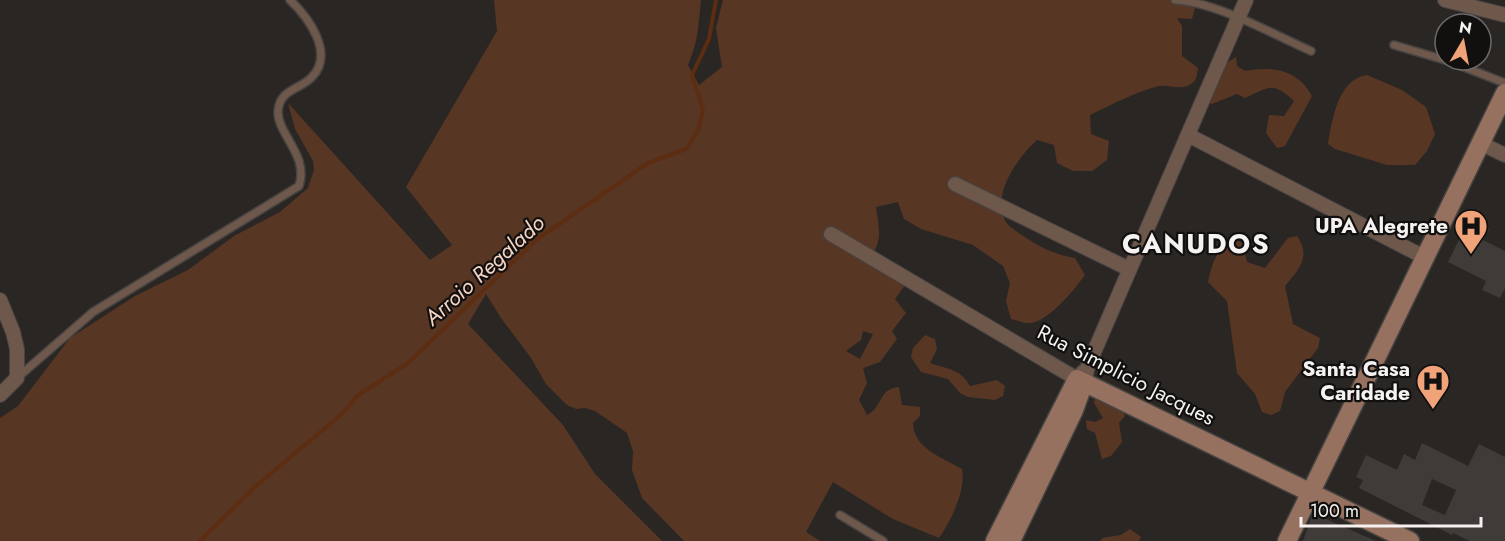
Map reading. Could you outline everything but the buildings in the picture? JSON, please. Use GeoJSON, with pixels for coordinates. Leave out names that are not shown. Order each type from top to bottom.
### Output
{"type":"FeatureCollection","features":[{"type":"Feature","properties":{"kind":"street"},"geometry":{"type":"LineString","coordinates":[[995,541],[1083,376],[1246,0]]}},
{"type":"Feature","properties":{"kind":"street"},"geometry":{"type":"LineString","coordinates":[[1445,0],[1505,15]]}},
{"type":"Feature","properties":{"kind":"street"},"geometry":{"type":"LineString","coordinates":[[1287,541],[1505,93]]}},
{"type":"Feature","properties":{"kind":"street"},"geometry":{"type":"LineString","coordinates":[[1188,135],[1424,257]]}},
{"type":"Feature","properties":{"kind":"street"},"geometry":{"type":"LineString","coordinates":[[1482,144],[1505,155]]}},
{"type":"Feature","properties":{"kind":"street"},"geometry":{"type":"LineString","coordinates":[[955,184],[1129,269]]}},
{"type":"Feature","properties":{"kind":"street","name":"Rua Simplicio Jacques"},"geometry":{"type":"LineString","coordinates":[[831,234],[1083,376],[1410,541]]}},
{"type":"Feature","properties":{"kind":"street"},"geometry":{"type":"LineString","coordinates":[[0,300],[13,332],[17,350],[17,378],[0,395]]}},
{"type":"Feature","properties":{"kind":"street"},"geometry":{"type":"LineString","coordinates":[[1011,541],[1074,410],[1083,376]]}},
{"type":"Feature","properties":{"kind":"lane"},"geometry":{"type":"LineString","coordinates":[[17,378],[93,312],[299,186],[301,171],[295,149],[278,116],[278,107],[286,93],[311,79],[318,69],[319,41],[306,15],[290,0]]}},
{"type":"Feature","properties":{"kind":"lane"},"geometry":{"type":"LineString","coordinates":[[1175,0],[1195,3],[1238,18],[1311,51]]}},
{"type":"Feature","properties":{"kind":"lane"},"geometry":{"type":"LineString","coordinates":[[1394,45],[1433,56]]}},
{"type":"Feature","properties":{"kind":"lane"},"geometry":{"type":"LineString","coordinates":[[1476,72],[1505,83]]}},
{"type":"Feature","properties":{"kind":"lane"},"geometry":{"type":"LineString","coordinates":[[840,515],[883,541]]}},
{"type":"Feature","properties":{"kind":"shaded area"},"geometry":{"type":"Polygon","coordinates":[[[494,0],[701,0],[696,40],[688,65],[699,85],[722,67],[716,28],[723,0],[1197,0],[1192,19],[1177,18],[1182,26],[1182,56],[1198,68],[1196,79],[1187,86],[1159,86],[1090,115],[1091,134],[1109,141],[1107,160],[1092,171],[1073,171],[1057,163],[1054,145],[1037,140],[1022,156],[1008,178],[1001,201],[1002,212],[1007,223],[1023,236],[1044,248],[1075,258],[1085,275],[1061,304],[1038,321],[1029,323],[1011,319],[1006,301],[1010,283],[1003,266],[973,245],[921,229],[904,219],[898,202],[876,207],[879,237],[873,253],[906,284],[895,299],[906,313],[892,331],[897,339],[880,362],[863,368],[867,383],[859,400],[867,415],[876,408],[887,391],[899,387],[902,405],[920,407],[920,416],[913,423],[914,432],[923,446],[962,469],[960,496],[939,538],[893,519],[833,482],[806,532],[820,541],[684,541],[642,498],[632,470],[633,451],[627,433],[595,411],[585,408],[576,409],[567,405],[546,384],[531,358],[486,294],[468,324],[563,425],[595,474],[662,541],[0,541],[0,418],[18,406],[70,338],[135,296],[188,270],[234,236],[280,212],[308,188],[314,170],[313,161],[295,129],[288,103],[430,260],[452,245],[406,187],[497,31],[494,0]],[[863,331],[861,340],[846,351],[860,359],[873,334],[863,331]]]}},
{"type":"Feature","properties":{"kind":"shaded area"},"geometry":{"type":"Polygon","coordinates":[[[1236,57],[1237,66],[1245,71],[1265,69],[1292,75],[1306,87],[1312,96],[1285,146],[1277,148],[1266,133],[1269,115],[1284,116],[1294,101],[1281,91],[1271,88],[1245,98],[1237,94],[1212,104],[1203,101],[1216,76],[1236,57]]]}},
{"type":"Feature","properties":{"kind":"shaded area"},"geometry":{"type":"Polygon","coordinates":[[[1367,75],[1402,90],[1426,107],[1435,134],[1427,151],[1415,165],[1387,165],[1335,149],[1328,144],[1334,113],[1343,92],[1357,78],[1367,75]]]}},
{"type":"Feature","properties":{"kind":"shaded area"},"geometry":{"type":"Polygon","coordinates":[[[1297,236],[1303,250],[1302,263],[1285,286],[1293,324],[1320,338],[1318,348],[1285,392],[1280,411],[1271,415],[1262,412],[1255,394],[1237,373],[1227,301],[1208,282],[1216,256],[1229,241],[1235,238],[1243,244],[1247,262],[1265,268],[1288,238],[1297,236]]]}},
{"type":"Feature","properties":{"kind":"shaded area"},"geometry":{"type":"Polygon","coordinates":[[[925,335],[935,339],[937,349],[930,363],[958,373],[970,386],[997,380],[1005,386],[1003,396],[995,400],[968,397],[960,393],[948,379],[921,372],[911,357],[913,348],[925,335]]]}},
{"type":"Feature","properties":{"kind":"shaded area"},"geometry":{"type":"Polygon","coordinates":[[[1096,394],[1121,407],[1125,416],[1119,423],[1122,442],[1111,456],[1102,459],[1095,433],[1087,429],[1086,420],[1095,422],[1103,418],[1094,403],[1096,394]]]}},
{"type":"Feature","properties":{"kind":"shaded area"},"geometry":{"type":"Polygon","coordinates":[[[1130,529],[1141,537],[1139,541],[1101,541],[1102,538],[1121,535],[1130,529]]]}},
{"type":"Feature","properties":{"kind":"waterway","name":"Arroio Regalado"},"geometry":{"type":"LineString","coordinates":[[200,541],[256,486],[343,413],[357,396],[408,363],[536,240],[648,163],[686,149],[698,131],[703,110],[692,75],[709,39],[716,0]]}},
{"type":"Feature","properties":{"kind":"place","name":"UPA Alegrete"},"geometry":{"type":"Point","coordinates":[1471,255]}},
{"type":"Feature","properties":{"kind":"place","name":"Santa Casa Caridade"},"geometry":{"type":"Point","coordinates":[1433,410]}},
{"type":"Feature","properties":{"kind":"district","name":"CANUDOS"},"geometry":{"type":"Point","coordinates":[1196,243]}}]}
